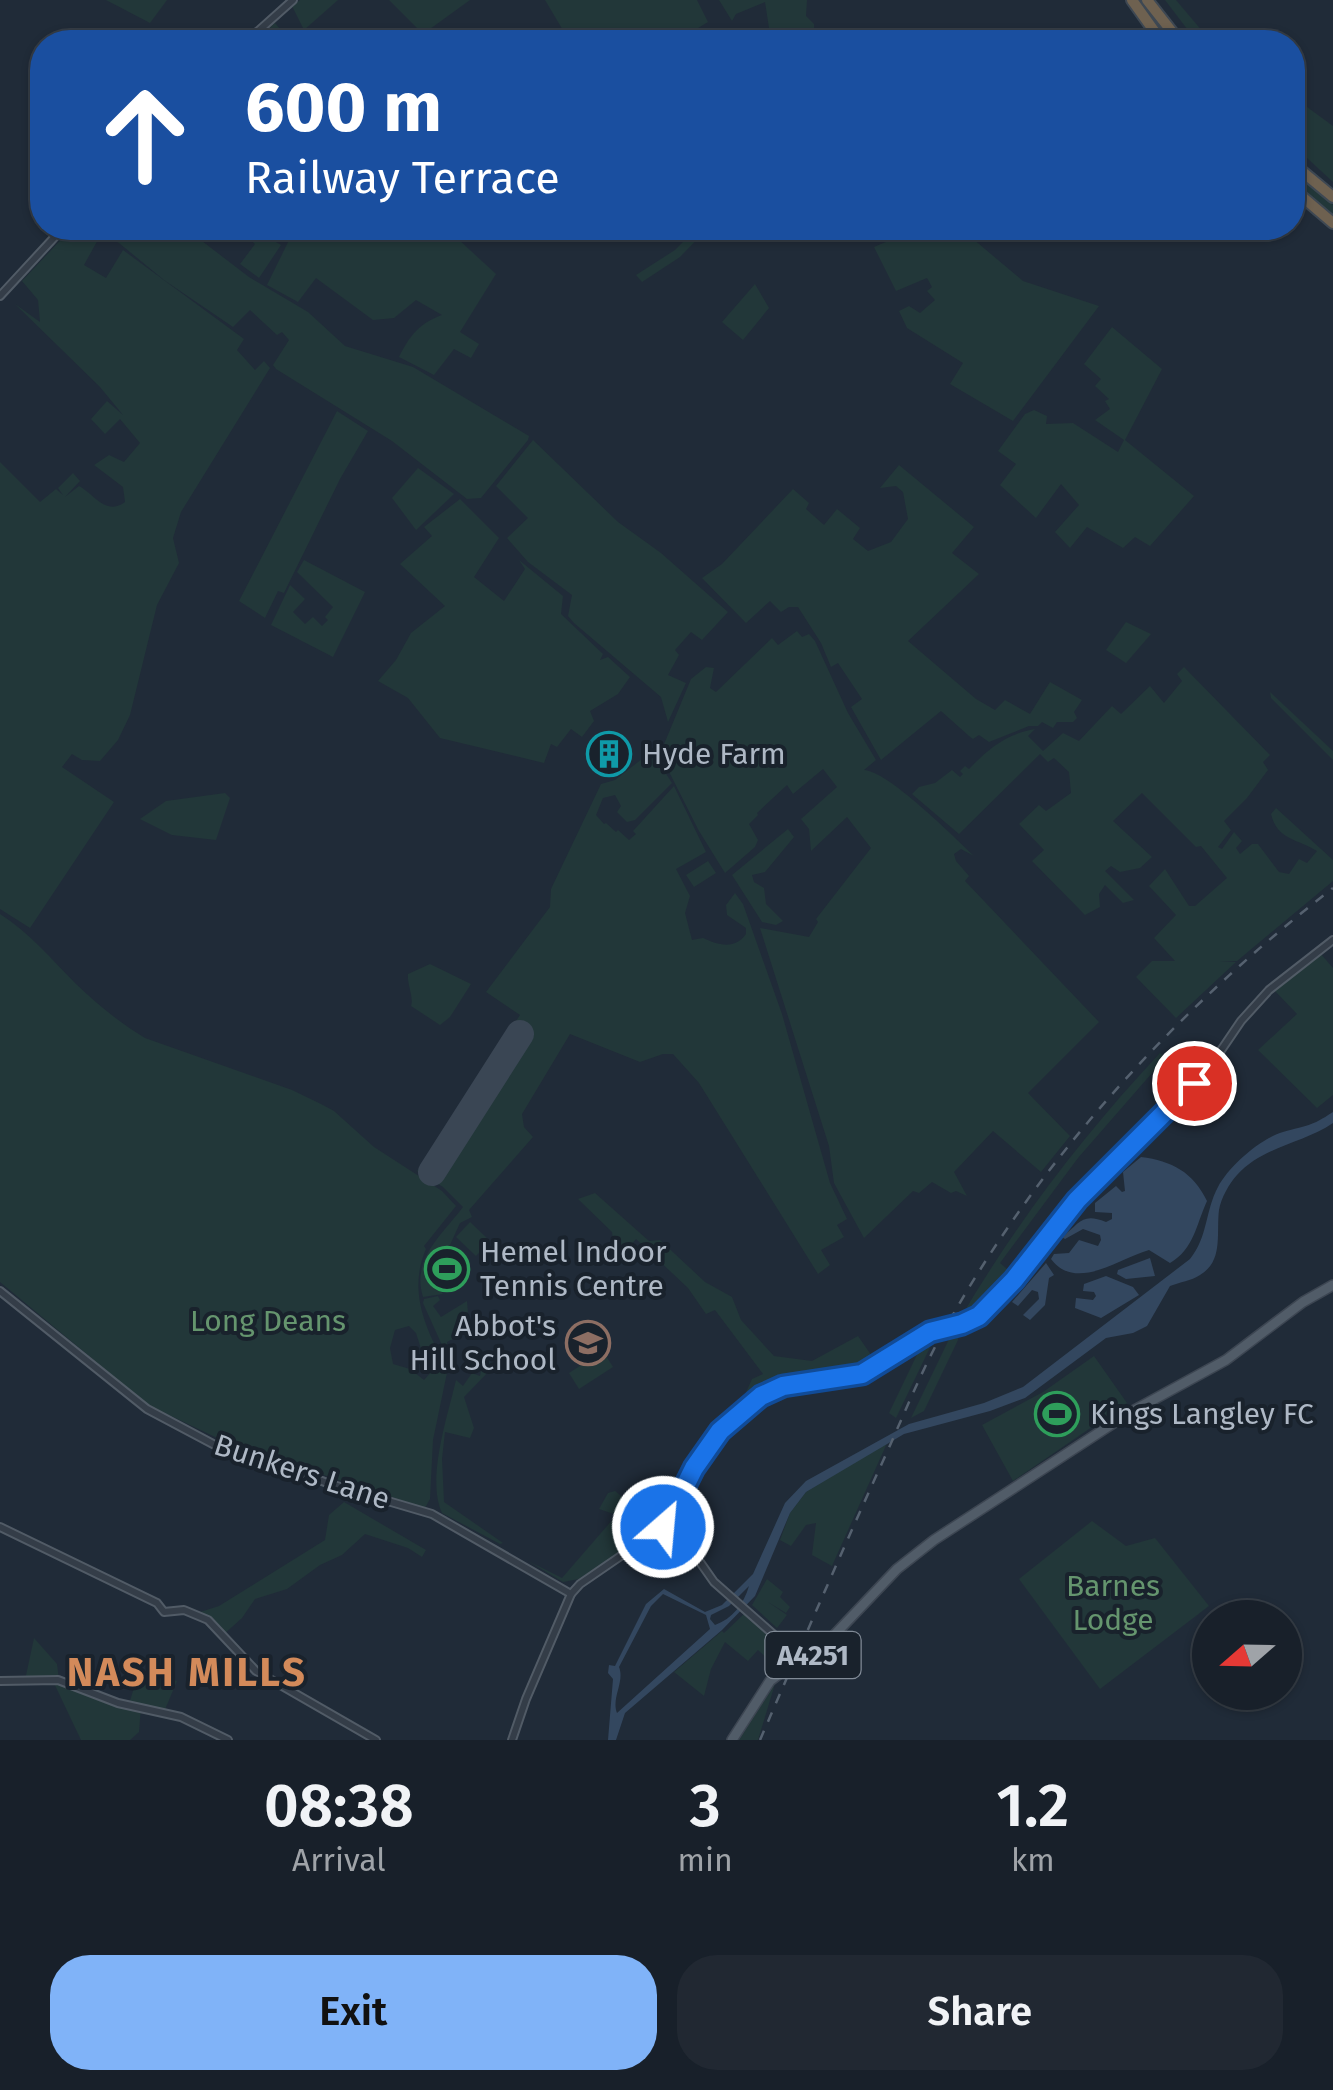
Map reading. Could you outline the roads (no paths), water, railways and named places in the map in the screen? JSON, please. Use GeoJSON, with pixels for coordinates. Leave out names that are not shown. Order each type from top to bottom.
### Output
{"type":"FeatureCollection","features":[{"type":"Feature","properties":{"kind":"highway"},"geometry":{"type":"LineString","coordinates":[[1132,0],[1153,30]]}},
{"type":"Feature","properties":{"kind":"highway"},"geometry":{"type":"LineString","coordinates":[[1147,0],[1171,30]]}},
{"type":"Feature","properties":{"kind":"highway"},"geometry":{"type":"LineString","coordinates":[[1305,174],[1333,197]]}},
{"type":"Feature","properties":{"kind":"highway"},"geometry":{"type":"LineString","coordinates":[[1305,199],[1333,223]]}},
{"type":"Feature","properties":{"kind":"main road","name":"A4251"},"geometry":{"type":"LineString","coordinates":[[732,1740],[770,1680],[820,1650],[897,1570],[934,1540],[1129,1413],[1226,1360],[1303,1302],[1333,1286]]}},
{"type":"Feature","properties":{"kind":"street"},"geometry":{"type":"LineString","coordinates":[[259,30],[293,0]]}},
{"type":"Feature","properties":{"kind":"street"},"geometry":{"type":"LineString","coordinates":[[0,296],[52,240]]}},
{"type":"Feature","properties":{"kind":"street"},"geometry":{"type":"LineString","coordinates":[[663,1527],[662,1519],[670,1516],[694,1468],[720,1431],[751,1402],[783,1386],[862,1374],[930,1332],[972,1321],[994,1302],[1077,1200],[1194,1083],[1269,990],[1333,940]]}},
{"type":"Feature","properties":{"kind":"street","name":"Bunkers Lane"},"geometry":{"type":"LineString","coordinates":[[0,1291],[147,1409],[228,1452],[432,1514],[571,1594]]}},
{"type":"Feature","properties":{"kind":"street"},"geometry":{"type":"LineString","coordinates":[[670,1516],[714,1582],[773,1634],[791,1665]]}},
{"type":"Feature","properties":{"kind":"street"},"geometry":{"type":"LineString","coordinates":[[0,1526],[158,1603],[164,1612],[178,1610],[200,1616],[263,1675],[376,1740]]}},
{"type":"Feature","properties":{"kind":"street"},"geometry":{"type":"LineString","coordinates":[[663,1527],[674,1526]]}},
{"type":"Feature","properties":{"kind":"street"},"geometry":{"type":"LineString","coordinates":[[512,1740],[571,1594],[663,1527]]}},
{"type":"Feature","properties":{"kind":"street"},"geometry":{"type":"LineString","coordinates":[[0,1681],[58,1680],[118,1703],[181,1717],[228,1740]]}},
{"type":"Feature","properties":{"kind":"water"},"geometry":{"type":"Polygon","coordinates":[[[1333,1112],[1333,1123],[1271,1151],[1237,1175],[1220,1205],[1213,1262],[1197,1277],[1170,1286],[1147,1326],[1106,1338],[1025,1398],[904,1434],[806,1492],[790,1513],[755,1596],[722,1630],[625,1713],[616,1740],[608,1740],[613,1679],[608,1673],[609,1665],[615,1666],[646,1604],[664,1589],[705,1612],[722,1605],[753,1574],[785,1503],[806,1481],[909,1424],[984,1403],[1023,1387],[1190,1259],[1200,1242],[1218,1187],[1246,1154],[1274,1136],[1333,1112]],[[749,1586],[729,1606],[711,1615],[715,1625],[736,1610],[749,1586]],[[663,1594],[651,1606],[619,1667],[617,1713],[710,1629],[706,1615],[663,1594]]]}},
{"type":"Feature","properties":{"kind":"water"},"geometry":{"type":"Polygon","coordinates":[[[1141,1157],[1180,1170],[1195,1182],[1207,1201],[1184,1251],[1170,1263],[1149,1250],[1085,1273],[1061,1268],[1051,1259],[1054,1254],[1069,1253],[1079,1240],[1098,1246],[1101,1240],[1100,1235],[1083,1229],[1062,1237],[1086,1219],[1112,1219],[1112,1213],[1095,1212],[1095,1203],[1116,1186],[1125,1191],[1123,1172],[1141,1157]]]}},
{"type":"Feature","properties":{"kind":"water"},"geometry":{"type":"Polygon","coordinates":[[[1150,1258],[1155,1276],[1126,1279],[1117,1274],[1118,1270],[1150,1258]]]}},
{"type":"Feature","properties":{"kind":"water"},"geometry":{"type":"Polygon","coordinates":[[[1046,1263],[1054,1275],[1049,1278],[1045,1305],[1030,1320],[1023,1315],[1039,1299],[1038,1292],[1032,1290],[1018,1306],[1012,1302],[1046,1263]]]}},
{"type":"Feature","properties":{"kind":"water"},"geometry":{"type":"Polygon","coordinates":[[[1106,1276],[1133,1287],[1139,1295],[1101,1318],[1075,1308],[1076,1298],[1093,1300],[1096,1296],[1094,1292],[1083,1291],[1084,1284],[1106,1276]]]}},
{"type":"Feature","properties":{"kind":"railway"},"geometry":{"type":"LineString","coordinates":[[760,1740],[929,1360],[973,1280],[1015,1216],[1110,1096],[1162,1040],[1274,936],[1333,888]]}},
{"type":"Feature","properties":{"kind":"place","name":"Hyde Farm"},"geometry":{"type":"Point","coordinates":[609,754]}},
{"type":"Feature","properties":{"kind":"place","name":"Hemel Indoor Tennis Centre"},"geometry":{"type":"Point","coordinates":[447,1269]}},
{"type":"Feature","properties":{"kind":"place","name":"Abbot's Hill School"},"geometry":{"type":"Point","coordinates":[588,1343]}},
{"type":"Feature","properties":{"kind":"place","name":"Kings Langley FC"},"geometry":{"type":"Point","coordinates":[1057,1414]}},
{"type":"Feature","properties":{"kind":"district","name":"NASH MILLS"},"geometry":{"type":"Point","coordinates":[187,1673]}},
{"type":"Feature","properties":{"kind":"park label","name":"Long Deans"},"geometry":{"type":"Point","coordinates":[268,1321]}},
{"type":"Feature","properties":{"kind":"park label","name":"Barnes Lodge"},"geometry":{"type":"Point","coordinates":[1113,1603]}}]}
